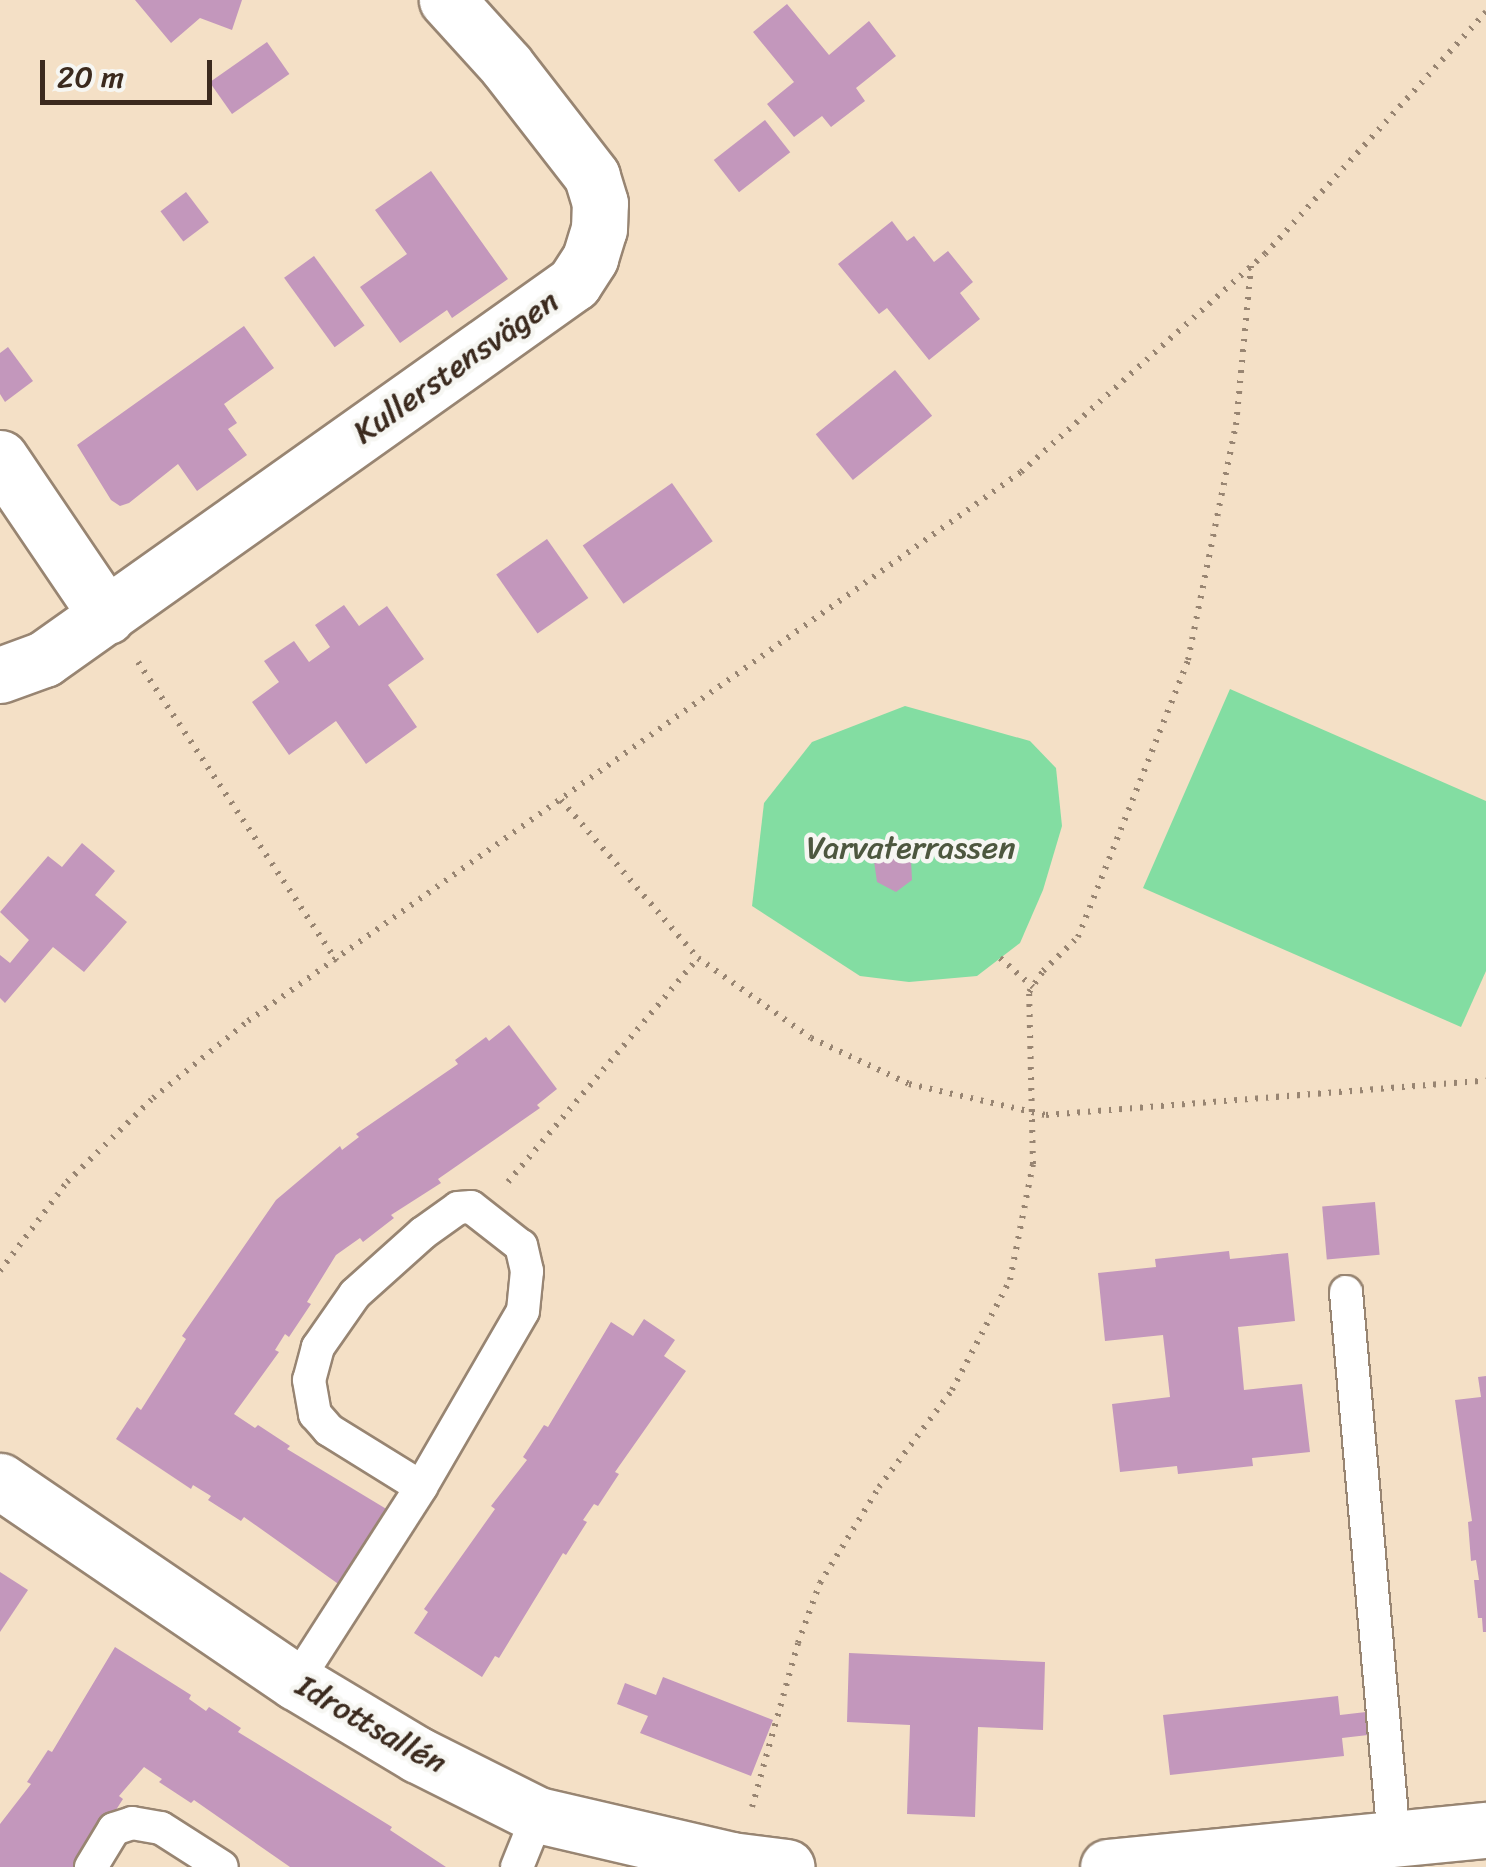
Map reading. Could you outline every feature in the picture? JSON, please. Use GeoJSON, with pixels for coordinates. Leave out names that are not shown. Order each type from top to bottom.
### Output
{"type":"FeatureCollection","features":[{"type":"Feature","properties":{"kind":"street","name":"Kullerstensvägen"},"geometry":{"type":"LineString","coordinates":[[0,675],[44,659],[107,616],[574,283],[590,258],[599,229],[600,203],[592,176],[506,66],[447,0]]}},
{"type":"Feature","properties":{"kind":"street"},"geometry":{"type":"LineString","coordinates":[[0,458],[107,616]]}},
{"type":"Feature","properties":{"kind":"street","name":"Idrottsallén"},"geometry":{"type":"LineString","coordinates":[[0,1481],[296,1682],[418,1755],[538,1816],[748,1864]]}},
{"type":"Feature","properties":{"kind":"street"},"geometry":{"type":"LineString","coordinates":[[1108,1867],[1310,1858],[1394,1840],[1486,1830]]}},
{"type":"Feature","properties":{"kind":"lane"},"geometry":{"type":"LineString","coordinates":[[296,1682],[421,1487],[522,1310],[527,1272],[521,1246],[482,1212],[458,1208],[376,1274],[325,1336],[309,1380],[308,1398],[329,1430],[421,1487]]}},
{"type":"Feature","properties":{"kind":"lane"},"geometry":{"type":"LineString","coordinates":[[1346,1292],[1394,1840]]}},
{"type":"Feature","properties":{"kind":"lane"},"geometry":{"type":"LineString","coordinates":[[517,1867],[538,1816]]}},
{"type":"Feature","properties":{"kind":"lane"},"geometry":{"type":"LineString","coordinates":[[92,1867],[114,1829],[132,1822],[161,1828],[222,1867]]}},
{"type":"Feature","properties":{"kind":"path"},"geometry":{"type":"LineString","coordinates":[[0,1271],[66,1182],[153,1098],[248,1021],[1022,472],[1251,265],[1486,12]]}},
{"type":"Feature","properties":{"kind":"path"},"geometry":{"type":"LineString","coordinates":[[748,1864],[755,1786],[820,1583],[878,1488],[952,1390],[1010,1280],[1034,1164],[1026,1025],[1033,987],[1042,970],[1078,937],[1188,660],[1236,426],[1251,265]]}},
{"type":"Feature","properties":{"kind":"path"},"geometry":{"type":"LineString","coordinates":[[107,616],[337,961]]}},
{"type":"Feature","properties":{"kind":"path"},"geometry":{"type":"LineString","coordinates":[[561,800],[698,958],[811,1038],[909,1084],[1034,1112],[1132,1111],[1486,1080]]}},
{"type":"Feature","properties":{"kind":"path"},"geometry":{"type":"LineString","coordinates":[[482,1212],[698,958]]}},
{"type":"Feature","properties":{"kind":"path"},"geometry":{"type":"LineString","coordinates":[[1000,958],[1033,987]]}},
{"type":"Feature","properties":{"kind":"green space"},"geometry":{"type":"Polygon","coordinates":[[[1230,689],[1486,801],[1486,971],[1461,1027],[1143,888],[1230,689]]]}},
{"type":"Feature","properties":{"kind":"green space","name":"Varvaterrassen"},"geometry":{"type":"Polygon","coordinates":[[[905,706],[1030,741],[1056,768],[1062,826],[1043,890],[1020,943],[977,976],[909,982],[860,976],[752,906],[764,803],[812,742],[905,706]]]}},
{"type":"Feature","properties":{"kind":"building"},"geometry":{"type":"Polygon","coordinates":[[[135,0],[242,0],[232,30],[200,18],[171,43],[135,0]]]}},
{"type":"Feature","properties":{"kind":"building"},"geometry":{"type":"Polygon","coordinates":[[[787,4],[829,55],[869,21],[896,56],[856,88],[865,101],[831,127],[822,116],[794,137],[767,104],[794,82],[753,32],[787,4]]]}},
{"type":"Feature","properties":{"kind":"building"},"geometry":{"type":"Polygon","coordinates":[[[267,42],[289,74],[232,114],[210,82],[267,42]]]}},
{"type":"Feature","properties":{"kind":"building"},"geometry":{"type":"Polygon","coordinates":[[[765,120],[790,152],[739,192],[714,160],[765,120]]]}},
{"type":"Feature","properties":{"kind":"building"},"geometry":{"type":"Polygon","coordinates":[[[431,171],[508,279],[452,318],[447,310],[400,343],[360,287],[407,254],[375,210],[431,171]]]}},
{"type":"Feature","properties":{"kind":"building"},"geometry":{"type":"Polygon","coordinates":[[[186,192],[209,222],[183,242],[160,211],[186,192]]]}},
{"type":"Feature","properties":{"kind":"building"},"geometry":{"type":"Polygon","coordinates":[[[892,221],[907,241],[914,236],[934,262],[948,251],[973,282],[960,293],[980,319],[929,360],[887,308],[879,314],[838,264],[892,221]]]}},
{"type":"Feature","properties":{"kind":"building"},"geometry":{"type":"Polygon","coordinates":[[[314,256],[365,326],[335,347],[284,278],[314,256]]]}},
{"type":"Feature","properties":{"kind":"building"},"geometry":{"type":"Polygon","coordinates":[[[244,326],[274,368],[224,404],[237,423],[228,429],[247,455],[197,491],[178,464],[129,503],[120,506],[111,500],[77,445],[244,326]]]}},
{"type":"Feature","properties":{"kind":"building"},"geometry":{"type":"Polygon","coordinates":[[[8,347],[33,381],[5,402],[0,394],[0,353],[8,347]]]}},
{"type":"Feature","properties":{"kind":"building"},"geometry":{"type":"Polygon","coordinates":[[[895,370],[932,416],[853,480],[816,434],[895,370]]]}},
{"type":"Feature","properties":{"kind":"building"},"geometry":{"type":"Polygon","coordinates":[[[672,483],[713,541],[623,604],[583,546],[672,483]]]}},
{"type":"Feature","properties":{"kind":"building"},"geometry":{"type":"Polygon","coordinates":[[[547,539],[588,598],[538,634],[496,575],[547,539]]]}},
{"type":"Feature","properties":{"kind":"building"},"geometry":{"type":"Polygon","coordinates":[[[344,605],[359,626],[387,606],[424,659],[388,685],[417,727],[366,764],[336,721],[289,755],[252,702],[279,682],[264,661],[294,641],[309,662],[330,647],[315,625],[344,605]]]}},
{"type":"Feature","properties":{"kind":"building"},"geometry":{"type":"Polygon","coordinates":[[[82,843],[115,871],[95,895],[127,922],[84,972],[53,947],[5,1003],[0,998],[0,955],[10,963],[29,940],[0,912],[48,856],[62,867],[82,843]]]}},
{"type":"Feature","properties":{"kind":"building"},"geometry":{"type":"Polygon","coordinates":[[[892,850],[911,860],[912,880],[896,892],[877,882],[874,861],[892,850]]]}},
{"type":"Feature","properties":{"kind":"building"},"geometry":{"type":"Polygon","coordinates":[[[509,1025],[557,1089],[537,1105],[540,1108],[438,1179],[441,1183],[391,1215],[394,1218],[363,1242],[360,1238],[336,1255],[307,1302],[311,1304],[289,1337],[285,1334],[275,1350],[279,1352],[234,1414],[255,1428],[258,1425],[290,1446],[287,1449],[393,1513],[344,1588],[244,1517],[241,1521],[208,1500],[211,1496],[193,1485],[191,1489],[116,1439],[137,1407],[141,1410],[186,1339],[182,1336],[276,1200],[340,1146],[342,1150],[359,1137],[356,1134],[458,1064],[455,1060],[486,1037],[489,1041],[509,1025]]]}},
{"type":"Feature","properties":{"kind":"building"},"geometry":{"type":"Polygon","coordinates":[[[1375,1202],[1380,1255],[1327,1259],[1322,1207],[1375,1202]]]}},
{"type":"Feature","properties":{"kind":"building"},"geometry":{"type":"Polygon","coordinates":[[[1229,1251],[1230,1259],[1288,1253],[1295,1321],[1238,1327],[1244,1390],[1302,1384],[1310,1452],[1252,1458],[1253,1466],[1178,1474],[1177,1466],[1120,1472],[1112,1404],[1170,1397],[1163,1335],[1105,1341],[1098,1273],[1156,1267],[1155,1259],[1229,1251]]]}},
{"type":"Feature","properties":{"kind":"building"},"geometry":{"type":"Polygon","coordinates":[[[644,1319],[675,1340],[664,1356],[686,1371],[615,1472],[619,1474],[598,1506],[594,1504],[583,1520],[587,1522],[566,1555],[563,1553],[499,1658],[495,1656],[482,1677],[414,1633],[428,1612],[424,1609],[495,1509],[491,1506],[527,1460],[523,1457],[544,1425],[548,1427],[611,1322],[633,1336],[644,1319]]]}},
{"type":"Feature","properties":{"kind":"building"},"geometry":{"type":"Polygon","coordinates":[[[1486,1376],[1483,1632],[1474,1580],[1479,1580],[1476,1560],[1471,1561],[1468,1522],[1472,1521],[1455,1400],[1481,1397],[1478,1377],[1486,1376]]]}},
{"type":"Feature","properties":{"kind":"building"},"geometry":{"type":"Polygon","coordinates":[[[0,1572],[28,1590],[0,1632],[0,1572]]]}},
{"type":"Feature","properties":{"kind":"building"},"geometry":{"type":"Polygon","coordinates":[[[115,1647],[191,1695],[189,1699],[206,1711],[209,1707],[241,1728],[238,1732],[392,1827],[390,1830],[446,1867],[290,1867],[194,1800],[191,1803],[159,1782],[162,1779],[144,1767],[119,1796],[123,1799],[79,1867],[0,1867],[0,1824],[31,1784],[27,1782],[48,1750],[52,1752],[115,1647]]]}},
{"type":"Feature","properties":{"kind":"building"},"geometry":{"type":"Polygon","coordinates":[[[849,1653],[1045,1662],[1043,1730],[978,1727],[975,1817],[907,1814],[910,1725],[847,1722],[849,1653]]]}},
{"type":"Feature","properties":{"kind":"building"},"geometry":{"type":"Polygon","coordinates":[[[663,1677],[773,1720],[751,1776],[640,1733],[648,1716],[617,1704],[625,1683],[656,1695],[663,1677]]]}},
{"type":"Feature","properties":{"kind":"building"},"geometry":{"type":"Polygon","coordinates":[[[1338,1696],[1340,1715],[1366,1712],[1368,1735],[1342,1738],[1344,1756],[1170,1775],[1163,1715],[1338,1696]]]}}]}
